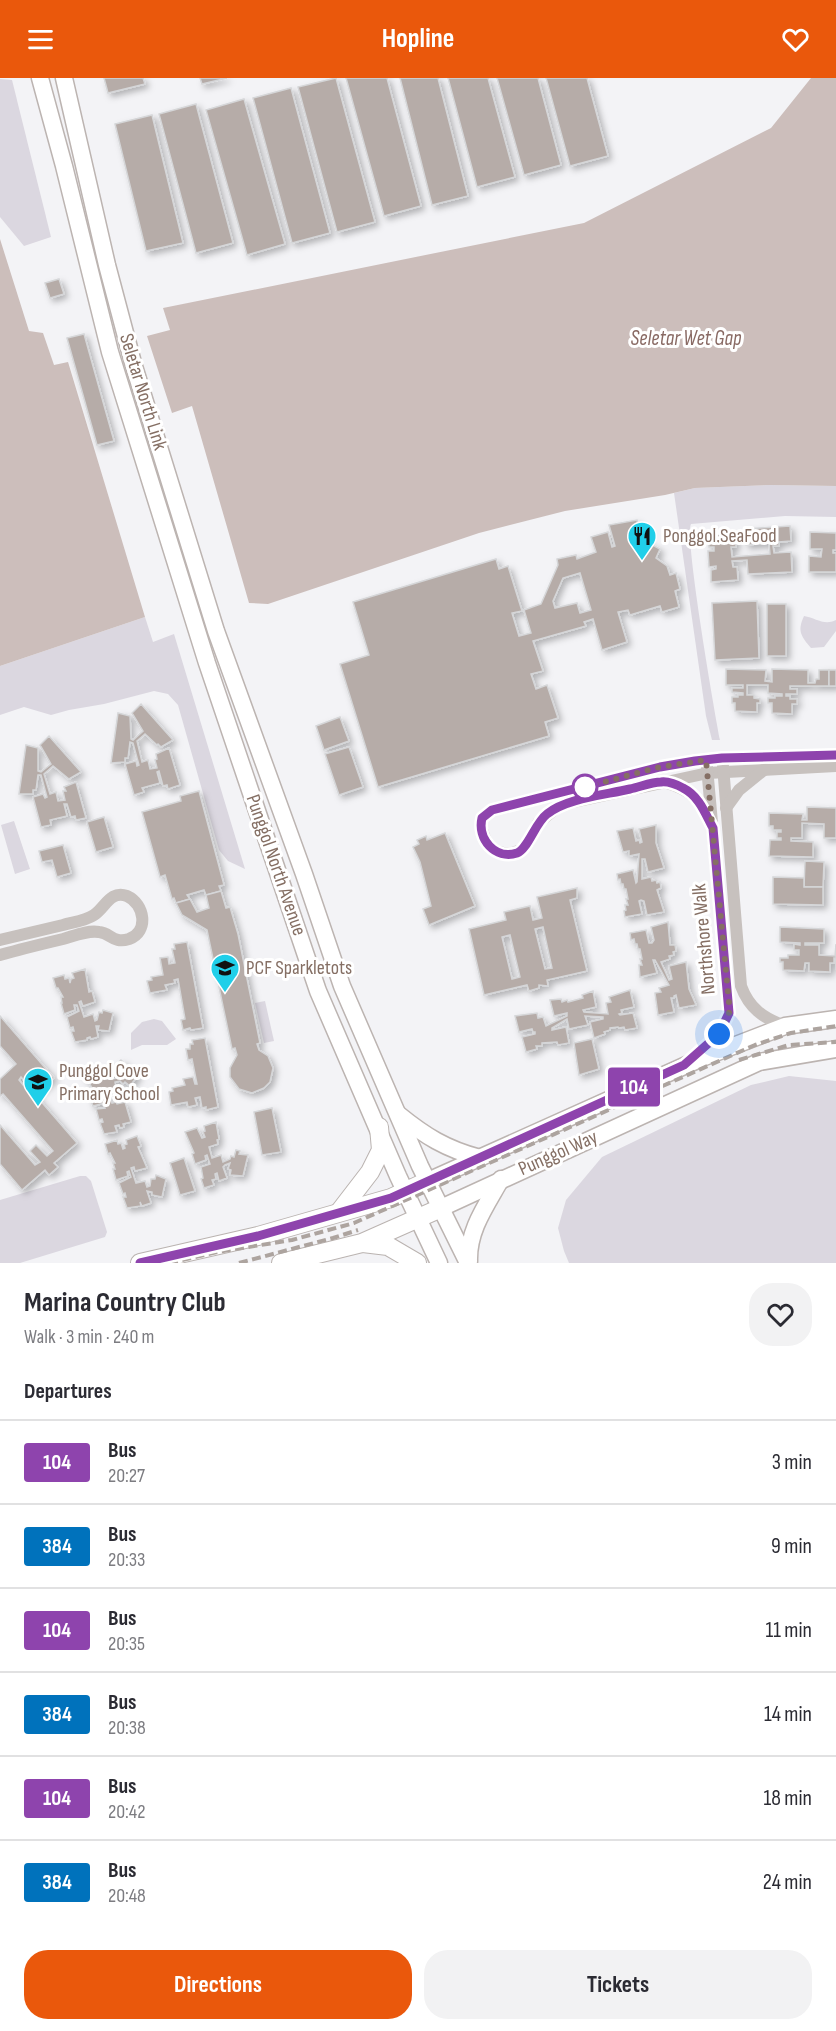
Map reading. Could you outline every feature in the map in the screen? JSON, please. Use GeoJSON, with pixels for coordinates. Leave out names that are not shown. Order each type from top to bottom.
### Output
{"type":"FeatureCollection","features":[{"type":"Feature","properties":{"kind":"main road","name":"Seletar North Link"},"geometry":{"type":"LineString","coordinates":[[40,78],[110,352],[207,663]]}},
{"type":"Feature","properties":{"kind":"main road","name":"Seletar North Link"},"geometry":{"type":"LineString","coordinates":[[64,78],[107,265],[133,363],[216,631],[241,700]]}},
{"type":"Feature","properties":{"kind":"main road","name":"Punggol North Avenue"},"geometry":{"type":"LineString","coordinates":[[207,663],[318,991],[439,1263]]}},
{"type":"Feature","properties":{"kind":"main road","name":"Punggol North Avenue"},"geometry":{"type":"LineString","coordinates":[[241,700],[311,891],[342,986],[395,1111],[468,1263]]}},
{"type":"Feature","properties":{"kind":"main road","name":"Punggol Way"},"geometry":{"type":"LineString","coordinates":[[140,1263],[258,1236],[391,1198],[684,1065],[785,1026],[836,1019]]}},
{"type":"Feature","properties":{"kind":"main road","name":"Punggol Way"},"geometry":{"type":"LineString","coordinates":[[281,1263],[362,1243],[419,1219],[501,1179],[759,1062],[836,1049]]}},
{"type":"Feature","properties":{"kind":"main road"},"geometry":{"type":"LineString","coordinates":[[395,1111],[424,1135],[442,1145],[480,1158]]}},
{"type":"Feature","properties":{"kind":"main road"},"geometry":{"type":"LineString","coordinates":[[340,1211],[370,1172],[381,1150],[379,1127]]}},
{"type":"Feature","properties":{"kind":"main road"},"geometry":{"type":"LineString","coordinates":[[468,1263],[468,1247],[475,1226],[501,1179]]}},
{"type":"Feature","properties":{"kind":"main road"},"geometry":{"type":"LineString","coordinates":[[362,1243],[388,1246],[417,1263]]}},
{"type":"Feature","properties":{"kind":"street"},"geometry":{"type":"LineString","coordinates":[[836,755],[722,758],[707,766],[663,781],[560,805],[538,823],[528,843],[518,852],[510,854],[494,850],[483,836],[481,827],[482,818],[492,810],[660,767],[707,766],[723,772],[836,766]]}},
{"type":"Feature","properties":{"kind":"street","name":"Northshore Walk"},"geometry":{"type":"LineString","coordinates":[[722,758],[741,986],[745,997],[754,1009],[771,1021],[785,1026]]}},
{"type":"Feature","properties":{"kind":"street","name":"Northshore Walk"},"geometry":{"type":"LineString","coordinates":[[684,1065],[719,1034],[729,1013],[707,766]]}},
{"type":"Feature","properties":{"kind":"street"},"geometry":{"type":"LineString","coordinates":[[725,809],[739,790],[765,769]]}},
{"type":"Feature","properties":{"kind":"street","name":"Northshore Walk"},"geometry":{"type":"LineString","coordinates":[[663,781],[692,794],[713,828]]}},
{"type":"Feature","properties":{"kind":"street"},"geometry":{"type":"LineString","coordinates":[[0,939],[88,918],[95,915],[104,903],[119,895],[127,896],[137,903],[142,912],[143,920],[140,929],[126,940],[118,941],[99,932],[82,933],[0,955]]}},
{"type":"Feature","properties":{"kind":"shaded area"},"geometry":{"type":"Polygon","coordinates":[[[0,79],[12,80],[51,237],[24,246],[0,217],[0,79]]]}},
{"type":"Feature","properties":{"kind":"shaded area"},"geometry":{"type":"Polygon","coordinates":[[[770,485],[836,486],[836,517],[785,516],[691,524],[690,536],[696,591],[720,740],[712,740],[706,716],[674,493],[695,488],[770,485]]]}},
{"type":"Feature","properties":{"kind":"shaded area"},"geometry":{"type":"Polygon","coordinates":[[[804,616],[824,622],[836,620],[836,631],[824,647],[811,648],[805,640],[801,633],[804,616]]]}},
{"type":"Feature","properties":{"kind":"shaded area"},"geometry":{"type":"Polygon","coordinates":[[[145,617],[153,642],[174,634],[245,869],[228,861],[219,850],[178,705],[168,694],[154,691],[51,715],[24,707],[0,715],[0,666],[145,617]]]}},
{"type":"Feature","properties":{"kind":"shaded area"},"geometry":{"type":"Polygon","coordinates":[[[14,821],[30,869],[15,874],[1,825],[14,821]]]}},
{"type":"Feature","properties":{"kind":"shaded area"},"geometry":{"type":"Polygon","coordinates":[[[265,1001],[274,1041],[264,1043],[255,1003],[265,1001]]]}},
{"type":"Feature","properties":{"kind":"shaded area"},"geometry":{"type":"Polygon","coordinates":[[[154,1019],[162,1021],[176,1039],[167,1045],[142,1045],[131,1050],[131,1033],[142,1022],[154,1019]]]}},
{"type":"Feature","properties":{"kind":"shaded area"},"geometry":{"type":"Polygon","coordinates":[[[789,1076],[836,1081],[836,1263],[569,1263],[558,1228],[566,1200],[602,1157],[751,1085],[789,1076]]]}},
{"type":"Feature","properties":{"kind":"shaded area"},"geometry":{"type":"Polygon","coordinates":[[[86,1176],[91,1181],[107,1232],[105,1237],[20,1263],[0,1263],[0,1200],[86,1176]]]}},
{"type":"Feature","properties":{"kind":"water","name":"Seletar Wet Gap"},"geometry":{"type":"Polygon","coordinates":[[[811,78],[836,78],[836,486],[770,485],[695,488],[565,511],[479,533],[268,604],[249,603],[192,406],[172,413],[147,336],[170,330],[163,308],[584,223],[771,128],[811,78]]]}},
{"type":"Feature","properties":{"kind":"water"},"geometry":{"type":"Polygon","coordinates":[[[0,239],[29,331],[43,333],[54,365],[68,362],[145,617],[0,666],[0,239]]]}},
{"type":"Feature","properties":{"kind":"building"},"geometry":{"type":"Polygon","coordinates":[[[104,78],[143,78],[145,84],[108,93],[104,78]]]}},
{"type":"Feature","properties":{"kind":"building"},"geometry":{"type":"Polygon","coordinates":[[[200,78],[227,78],[202,84],[200,78]]]}},
{"type":"Feature","properties":{"kind":"building"},"geometry":{"type":"Polygon","coordinates":[[[336,78],[375,222],[337,232],[298,87],[336,78]]]}},
{"type":"Feature","properties":{"kind":"building"},"geometry":{"type":"Polygon","coordinates":[[[346,78],[387,78],[421,206],[384,216],[346,78]]]}},
{"type":"Feature","properties":{"kind":"building"},"geometry":{"type":"Polygon","coordinates":[[[400,78],[438,78],[468,196],[432,205],[400,78]]]}},
{"type":"Feature","properties":{"kind":"building"},"geometry":{"type":"Polygon","coordinates":[[[448,78],[488,78],[515,177],[477,187],[448,78]]]}},
{"type":"Feature","properties":{"kind":"building"},"geometry":{"type":"Polygon","coordinates":[[[497,78],[538,78],[561,165],[524,175],[497,78]]]}},
{"type":"Feature","properties":{"kind":"building"},"geometry":{"type":"Polygon","coordinates":[[[546,78],[587,78],[608,156],[570,166],[546,78]]]}},
{"type":"Feature","properties":{"kind":"building"},"geometry":{"type":"Polygon","coordinates":[[[291,88],[330,233],[292,243],[253,98],[291,88]]]}},
{"type":"Feature","properties":{"kind":"building"},"geometry":{"type":"Polygon","coordinates":[[[244,99],[285,244],[247,255],[206,110],[244,99]]]}},
{"type":"Feature","properties":{"kind":"building"},"geometry":{"type":"Polygon","coordinates":[[[196,104],[233,243],[196,253],[159,114],[196,104]]]}},
{"type":"Feature","properties":{"kind":"building"},"geometry":{"type":"Polygon","coordinates":[[[152,115],[183,243],[146,251],[115,124],[152,115]]]}},
{"type":"Feature","properties":{"kind":"building"},"geometry":{"type":"Polygon","coordinates":[[[59,279],[64,294],[50,298],[45,283],[59,279]]]}},
{"type":"Feature","properties":{"kind":"building"},"geometry":{"type":"Polygon","coordinates":[[[84,334],[114,441],[97,445],[67,338],[84,334]]]}},
{"type":"Feature","properties":{"kind":"building"},"geometry":{"type":"Polygon","coordinates":[[[637,520],[641,539],[660,549],[656,558],[667,566],[670,575],[676,573],[680,589],[675,591],[679,607],[662,612],[660,606],[630,615],[628,610],[618,612],[627,642],[602,650],[593,619],[584,622],[586,626],[533,641],[543,671],[531,674],[536,689],[547,685],[558,718],[545,722],[549,736],[378,787],[340,664],[369,655],[353,602],[496,559],[499,569],[508,566],[522,611],[512,613],[519,636],[531,633],[524,610],[541,604],[558,565],[557,559],[576,555],[577,559],[596,552],[591,537],[608,532],[612,547],[615,546],[609,525],[637,520]],[[580,573],[563,578],[553,601],[555,608],[577,603],[580,613],[591,610],[580,573]]]}},
{"type":"Feature","properties":{"kind":"building"},"geometry":{"type":"Polygon","coordinates":[[[790,526],[791,541],[779,542],[779,546],[773,546],[774,553],[791,552],[792,572],[748,574],[747,560],[732,561],[733,567],[737,567],[738,580],[711,582],[711,570],[716,569],[716,566],[709,567],[708,551],[714,551],[714,547],[709,547],[708,535],[735,533],[736,547],[731,547],[732,557],[770,554],[769,543],[746,545],[745,529],[790,526]]]}},
{"type":"Feature","properties":{"kind":"building"},"geometry":{"type":"Polygon","coordinates":[[[810,532],[836,533],[836,550],[833,550],[833,553],[836,553],[836,572],[809,572],[809,556],[821,557],[822,549],[810,549],[810,532]]]}},
{"type":"Feature","properties":{"kind":"building"},"geometry":{"type":"Polygon","coordinates":[[[757,601],[759,658],[715,660],[712,603],[757,601]]]}},
{"type":"Feature","properties":{"kind":"building"},"geometry":{"type":"Polygon","coordinates":[[[767,604],[786,604],[786,656],[767,656],[767,604]]]}},
{"type":"Feature","properties":{"kind":"building"},"geometry":{"type":"Polygon","coordinates":[[[726,669],[766,670],[765,681],[772,682],[772,669],[808,670],[808,683],[815,683],[816,679],[819,679],[819,670],[829,670],[829,686],[790,686],[790,689],[797,689],[797,694],[786,694],[790,696],[790,699],[797,699],[797,704],[792,704],[792,714],[772,713],[772,703],[768,703],[768,698],[782,696],[782,694],[768,693],[768,685],[747,685],[747,695],[754,695],[754,698],[760,699],[760,703],[757,703],[757,712],[735,711],[732,697],[738,697],[743,693],[732,692],[732,688],[743,688],[743,685],[726,685],[726,669]]]}},
{"type":"Feature","properties":{"kind":"building"},"geometry":{"type":"Polygon","coordinates":[[[829,670],[836,670],[836,686],[829,686],[829,670]]]}},
{"type":"Feature","properties":{"kind":"building"},"geometry":{"type":"Polygon","coordinates":[[[141,704],[173,740],[161,747],[145,734],[137,741],[142,762],[148,760],[150,769],[157,768],[156,754],[169,748],[180,785],[168,789],[167,785],[163,786],[159,771],[157,772],[160,783],[142,788],[144,792],[134,795],[125,764],[136,761],[137,766],[139,765],[133,743],[130,742],[128,758],[125,758],[125,762],[111,763],[118,713],[130,716],[131,739],[133,740],[143,731],[132,713],[141,704]]]}},
{"type":"Feature","properties":{"kind":"building"},"geometry":{"type":"Polygon","coordinates":[[[340,717],[349,741],[324,750],[316,726],[340,717]]]}},
{"type":"Feature","properties":{"kind":"building"},"geometry":{"type":"Polygon","coordinates":[[[49,736],[81,772],[69,779],[53,766],[44,774],[50,794],[56,792],[58,801],[65,800],[64,787],[76,782],[86,818],[76,820],[75,816],[71,817],[67,804],[64,804],[67,816],[50,820],[51,825],[41,827],[33,797],[43,794],[45,798],[47,797],[41,775],[38,775],[36,790],[33,790],[33,794],[19,794],[26,745],[38,748],[38,771],[41,772],[51,764],[40,745],[49,736]]]}},
{"type":"Feature","properties":{"kind":"building"},"geometry":{"type":"Polygon","coordinates":[[[349,747],[363,787],[339,795],[325,754],[349,747]]]}},
{"type":"Feature","properties":{"kind":"building"},"geometry":{"type":"Polygon","coordinates":[[[199,791],[224,885],[219,886],[221,891],[206,895],[204,890],[187,895],[190,899],[176,903],[174,898],[172,899],[165,875],[160,877],[142,812],[181,801],[180,796],[199,791]]]}},
{"type":"Feature","properties":{"kind":"building"},"geometry":{"type":"Polygon","coordinates":[[[807,807],[836,808],[836,838],[824,838],[824,824],[802,823],[802,838],[791,838],[791,841],[813,842],[813,857],[769,856],[770,840],[781,840],[777,838],[777,832],[781,830],[773,830],[773,826],[769,826],[769,813],[803,814],[802,820],[807,820],[807,807]]]}},
{"type":"Feature","properties":{"kind":"building"},"geometry":{"type":"Polygon","coordinates":[[[104,817],[113,847],[96,852],[87,822],[104,817]]]}},
{"type":"Feature","properties":{"kind":"building"},"geometry":{"type":"Polygon","coordinates":[[[656,825],[656,843],[664,868],[648,872],[645,859],[642,859],[642,879],[651,877],[652,881],[660,882],[661,888],[657,890],[664,912],[647,915],[644,901],[641,900],[639,901],[642,914],[625,917],[625,905],[628,905],[626,899],[628,899],[626,889],[620,879],[618,880],[617,874],[633,870],[636,883],[639,854],[629,856],[629,851],[623,852],[617,831],[633,828],[636,841],[639,840],[640,843],[642,842],[639,829],[656,825]]]}},
{"type":"Feature","properties":{"kind":"building"},"geometry":{"type":"Polygon","coordinates":[[[445,833],[475,906],[429,925],[423,909],[431,906],[420,862],[413,847],[419,844],[417,840],[426,836],[427,840],[445,833]]]}},
{"type":"Feature","properties":{"kind":"building"},"geometry":{"type":"Polygon","coordinates":[[[63,845],[71,873],[57,877],[52,860],[42,862],[39,851],[63,845]]]}},
{"type":"Feature","properties":{"kind":"building"},"geometry":{"type":"Polygon","coordinates":[[[805,861],[824,862],[823,887],[804,887],[805,861]]]}},
{"type":"Feature","properties":{"kind":"building"},"geometry":{"type":"Polygon","coordinates":[[[773,877],[804,878],[804,887],[823,887],[823,905],[773,904],[773,877]]]}},
{"type":"Feature","properties":{"kind":"building"},"geometry":{"type":"Polygon","coordinates":[[[577,888],[577,898],[570,900],[587,971],[547,980],[548,986],[539,985],[539,988],[529,991],[527,985],[484,995],[469,929],[506,920],[504,912],[530,906],[533,920],[542,918],[537,897],[577,888]],[[543,927],[535,929],[545,969],[552,968],[543,927]],[[510,935],[502,937],[512,979],[520,977],[510,935]]]}},
{"type":"Feature","properties":{"kind":"building"},"geometry":{"type":"Polygon","coordinates":[[[221,891],[226,908],[230,907],[238,934],[260,1043],[257,1044],[259,1050],[268,1056],[273,1068],[270,1082],[264,1088],[252,1093],[239,1089],[230,1077],[230,1068],[237,1055],[235,1048],[232,1049],[207,930],[182,915],[176,903],[190,899],[197,912],[209,908],[206,895],[221,891]]]}},
{"type":"Feature","properties":{"kind":"building"},"geometry":{"type":"Polygon","coordinates":[[[668,922],[670,945],[675,945],[676,951],[673,952],[674,955],[669,956],[670,959],[661,962],[669,980],[672,979],[669,966],[686,962],[689,989],[696,1005],[679,1008],[676,995],[671,998],[674,1012],[658,1015],[655,993],[661,992],[659,988],[669,985],[655,960],[653,960],[657,973],[640,977],[639,965],[642,965],[640,959],[642,959],[640,949],[634,939],[631,940],[630,933],[646,930],[649,943],[652,943],[654,940],[651,927],[668,922]]]}},
{"type":"Feature","properties":{"kind":"building"},"geometry":{"type":"Polygon","coordinates":[[[780,927],[824,929],[824,943],[805,943],[805,945],[819,945],[819,955],[835,956],[836,944],[836,958],[834,958],[834,963],[830,963],[830,972],[809,971],[809,963],[805,963],[804,971],[783,970],[783,962],[780,962],[780,958],[799,955],[799,950],[794,950],[794,944],[800,945],[800,943],[780,942],[780,927]]]}},
{"type":"Feature","properties":{"kind":"building"},"geometry":{"type":"Polygon","coordinates":[[[187,942],[203,1028],[183,1030],[181,1020],[185,1019],[178,979],[174,980],[175,983],[165,985],[167,990],[150,993],[147,981],[152,980],[151,977],[163,975],[160,958],[168,957],[169,964],[175,963],[172,949],[175,949],[174,944],[187,942]]]}},
{"type":"Feature","properties":{"kind":"building"},"geometry":{"type":"Polygon","coordinates":[[[85,969],[89,992],[92,991],[95,1002],[83,1006],[81,1001],[79,1002],[84,1017],[93,1014],[95,1021],[99,1012],[102,1013],[103,1010],[113,1013],[109,1031],[98,1030],[99,1026],[96,1026],[98,1037],[75,1042],[71,1031],[74,1031],[73,1027],[70,1028],[67,1017],[79,1011],[77,1005],[74,1005],[75,1010],[64,1014],[61,1003],[61,997],[63,997],[56,988],[53,978],[64,975],[65,979],[69,978],[70,983],[74,978],[72,973],[85,969]]]}},
{"type":"Feature","properties":{"kind":"building"},"geometry":{"type":"Polygon","coordinates":[[[630,990],[634,1007],[621,1010],[622,1013],[619,1014],[633,1013],[637,1028],[625,1030],[624,1027],[610,1028],[604,1032],[605,1034],[594,1038],[590,1022],[603,1019],[603,1017],[585,1016],[588,1025],[569,1029],[567,1019],[552,1030],[566,1027],[569,1043],[558,1045],[557,1042],[542,1043],[542,1046],[536,1046],[537,1049],[526,1052],[522,1037],[535,1034],[535,1032],[532,1029],[519,1032],[515,1016],[537,1013],[538,1018],[543,1017],[546,1026],[567,1016],[567,1013],[554,1016],[550,1000],[561,999],[562,1002],[567,1000],[568,1002],[583,998],[582,995],[593,991],[596,1007],[583,1010],[584,1012],[608,1014],[606,1003],[611,1002],[609,997],[630,990]]]}},
{"type":"Feature","properties":{"kind":"building","name":"Punggol Cove Primary School"},"geometry":{"type":"Polygon","coordinates":[[[0,1016],[54,1078],[36,1094],[21,1077],[19,1080],[23,1085],[25,1083],[77,1143],[54,1163],[58,1167],[49,1175],[45,1170],[22,1190],[0,1164],[0,1125],[35,1165],[40,1162],[30,1151],[36,1145],[47,1156],[53,1151],[3,1094],[0,1096],[0,1079],[16,1064],[0,1046],[0,1016]]]}},
{"type":"Feature","properties":{"kind":"building"},"geometry":{"type":"Polygon","coordinates":[[[205,1038],[218,1107],[206,1110],[206,1107],[202,1108],[200,1097],[195,1098],[197,1105],[188,1107],[187,1102],[171,1105],[169,1092],[173,1091],[172,1088],[185,1085],[183,1079],[193,1077],[197,1084],[192,1059],[188,1060],[186,1049],[190,1049],[190,1044],[193,1044],[192,1040],[205,1038]]]}},
{"type":"Feature","properties":{"kind":"building"},"geometry":{"type":"Polygon","coordinates":[[[592,1039],[599,1069],[579,1075],[574,1043],[592,1039]]]}},
{"type":"Feature","properties":{"kind":"building"},"geometry":{"type":"Polygon","coordinates":[[[121,1060],[138,1075],[130,1086],[120,1081],[115,1082],[116,1088],[108,1090],[112,1103],[125,1102],[131,1122],[123,1124],[124,1127],[120,1128],[119,1125],[115,1126],[117,1132],[104,1134],[100,1123],[103,1122],[102,1119],[99,1120],[96,1109],[105,1108],[103,1104],[107,1103],[106,1097],[104,1098],[105,1103],[93,1106],[89,1095],[92,1094],[90,1089],[92,1088],[87,1079],[85,1080],[82,1069],[94,1066],[95,1070],[98,1069],[101,1074],[99,1068],[108,1065],[112,1079],[117,1078],[114,1075],[116,1073],[111,1069],[121,1060]]]}},
{"type":"Feature","properties":{"kind":"building"},"geometry":{"type":"Polygon","coordinates":[[[272,1108],[281,1152],[262,1155],[254,1112],[272,1108]]]}},
{"type":"Feature","properties":{"kind":"building"},"geometry":{"type":"Polygon","coordinates":[[[216,1122],[219,1139],[218,1144],[209,1147],[212,1158],[221,1155],[223,1162],[231,1156],[234,1157],[236,1150],[240,1151],[239,1154],[248,1155],[243,1176],[230,1175],[231,1170],[228,1169],[230,1163],[223,1167],[227,1178],[219,1181],[217,1173],[215,1174],[216,1179],[212,1180],[214,1185],[204,1188],[201,1167],[210,1164],[207,1155],[206,1160],[195,1164],[192,1154],[194,1153],[185,1132],[197,1128],[202,1138],[205,1137],[204,1126],[216,1122]]]}},
{"type":"Feature","properties":{"kind":"building"},"geometry":{"type":"Polygon","coordinates":[[[137,1136],[141,1146],[138,1147],[147,1168],[135,1171],[134,1167],[131,1168],[136,1183],[145,1181],[147,1187],[156,1175],[166,1179],[162,1197],[152,1195],[152,1192],[147,1191],[151,1203],[142,1206],[140,1202],[141,1206],[127,1208],[123,1197],[126,1197],[125,1193],[123,1194],[119,1183],[131,1177],[129,1171],[128,1176],[116,1180],[113,1169],[115,1169],[113,1163],[115,1163],[110,1153],[108,1154],[105,1144],[117,1140],[123,1149],[127,1144],[126,1140],[137,1136]]]}},
{"type":"Feature","properties":{"kind":"building"},"geometry":{"type":"Polygon","coordinates":[[[184,1158],[195,1191],[180,1195],[170,1163],[184,1158]]]}},
{"type":"Feature","properties":{"kind":"railway"},"geometry":{"type":"LineString","coordinates":[[169,1263],[217,1252],[292,1240],[354,1223],[755,1045],[791,1033],[836,1026]]}},
{"type":"Feature","properties":{"kind":"railway"},"geometry":{"type":"LineString","coordinates":[[739,1060],[789,1045],[836,1042]]}},
{"type":"Feature","properties":{"kind":"railway"},"geometry":{"type":"LineString","coordinates":[[239,1263],[358,1230]]}},
{"type":"Feature","properties":{"kind":"bus line","name":"104"},"geometry":{"type":"LineString","coordinates":[[140,1263],[258,1236],[391,1198],[684,1065],[719,1034],[729,1013],[713,828],[692,794],[663,781],[560,805],[544,816],[534,828],[528,843],[521,850],[510,854],[498,852],[487,844],[481,827],[482,818],[492,810],[660,767],[722,758],[836,755]]}},
{"type":"Feature","properties":{"kind":"place","name":"Ponggol.SeaFood"},"geometry":{"type":"Point","coordinates":[642,562]}},
{"type":"Feature","properties":{"kind":"place","name":"PCF Sparkletots"},"geometry":{"type":"Point","coordinates":[225,994]}},
{"type":"Feature","properties":{"kind":"place","name":"Punggol Cove Primary School"},"geometry":{"type":"Point","coordinates":[38,1108]}},
{"type":"Feature","properties":{"kind":"route"},"geometry":{"type":"LineString","coordinates":[[585,787],[660,767],[706,760],[729,1003],[727,1021],[719,1034]]}}]}
